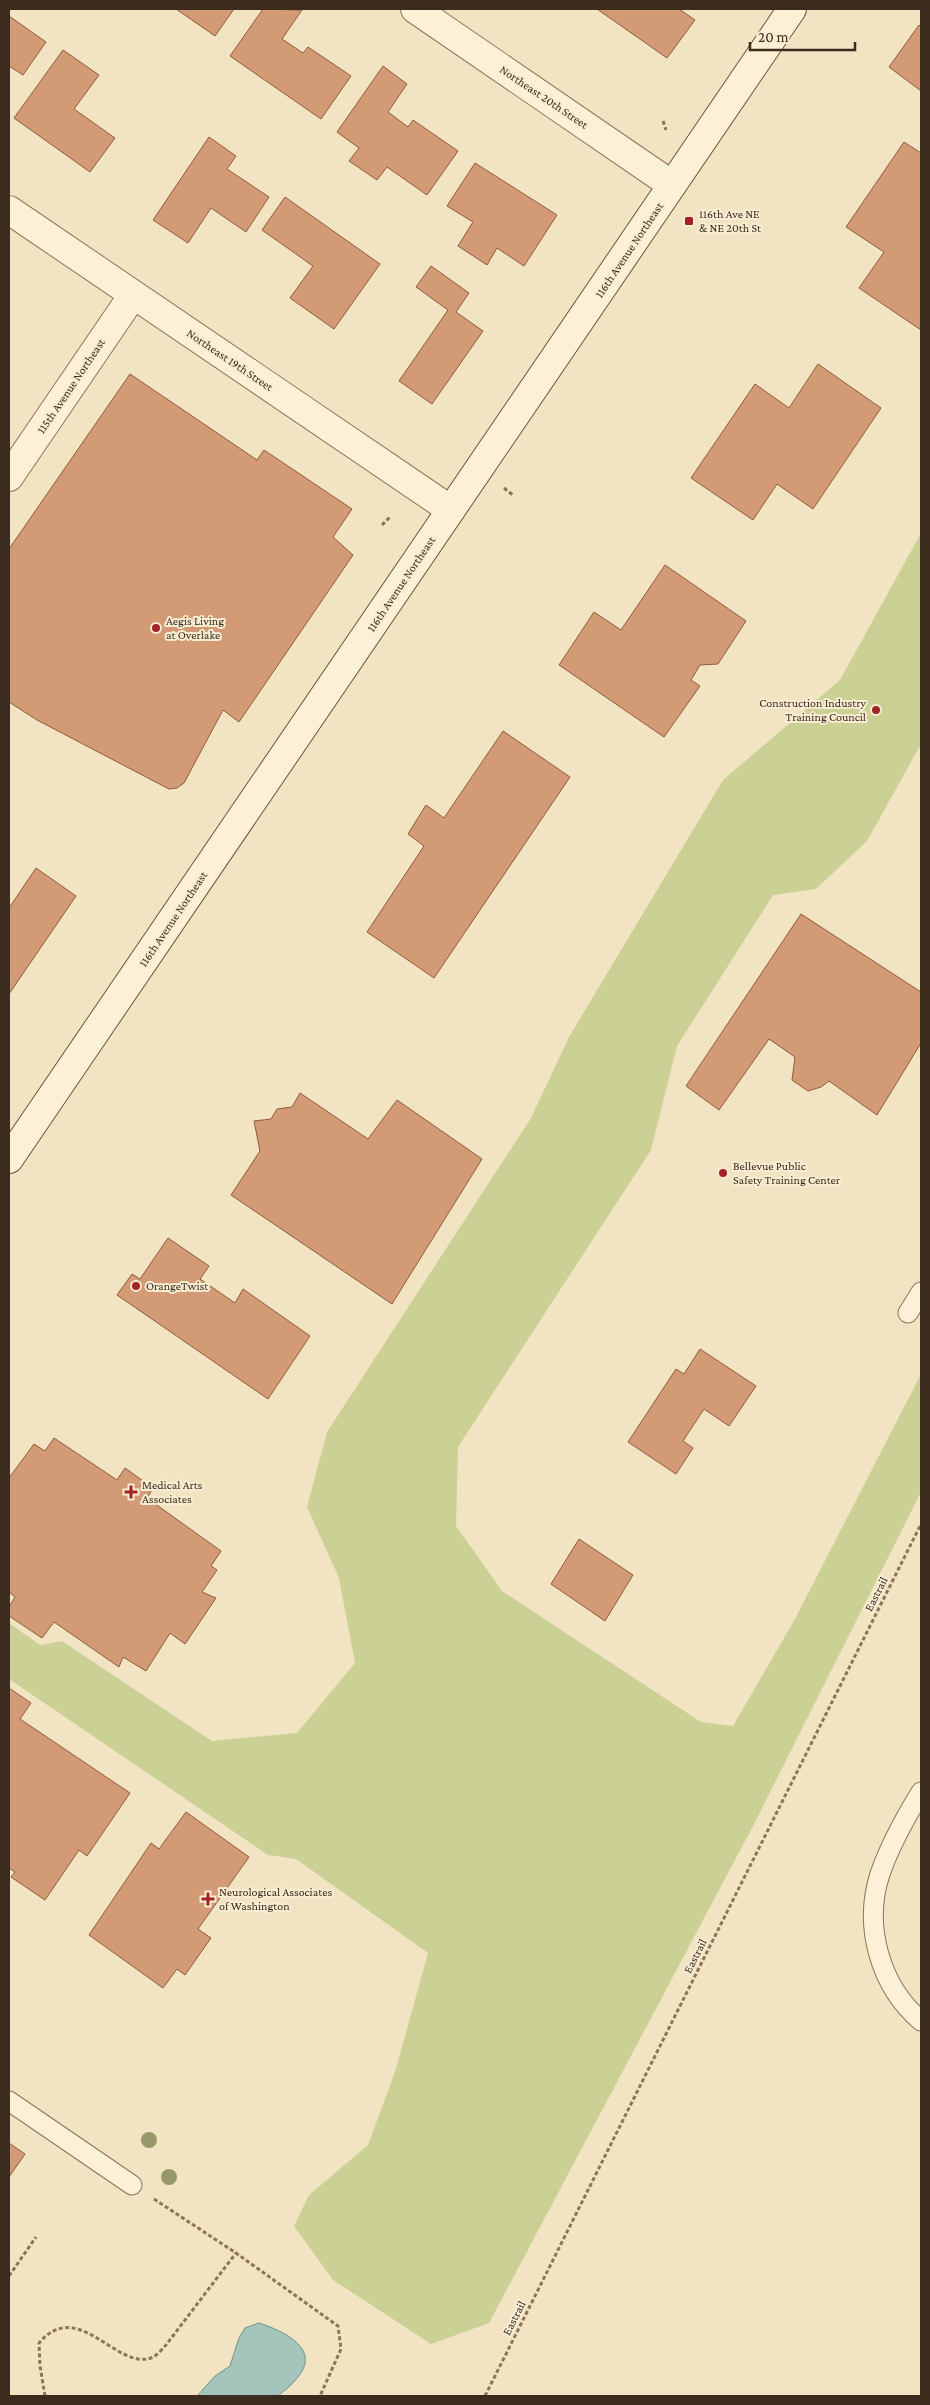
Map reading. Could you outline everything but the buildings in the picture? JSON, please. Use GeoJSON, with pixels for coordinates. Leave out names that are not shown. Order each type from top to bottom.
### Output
{"type":"FeatureCollection","features":[{"type":"Feature","properties":{"kind":"main road","name":"Northeast 20th Street"},"geometry":{"type":"LineString","coordinates":[[415,9],[672,186]]}},
{"type":"Feature","properties":{"kind":"main road","name":"116th Avenue Northeast"},"geometry":{"type":"LineString","coordinates":[[9,1159],[792,9]]}},
{"type":"Feature","properties":{"kind":"main road","name":"Northeast 19th Street"},"geometry":{"type":"LineString","coordinates":[[9,210],[451,510]]}},
{"type":"Feature","properties":{"kind":"main road","name":"115th Avenue Northeast"},"geometry":{"type":"LineString","coordinates":[[9,477],[133,295]]}},
{"type":"Feature","properties":{"kind":"lane"},"geometry":{"type":"LineString","coordinates":[[908,1313],[921,1292]]}},
{"type":"Feature","properties":{"kind":"lane"},"geometry":{"type":"LineString","coordinates":[[921,1792],[892,1844],[879,1876],[874,1915],[876,1945],[887,1978],[907,2008],[921,2021]]}},
{"type":"Feature","properties":{"kind":"lane"},"geometry":{"type":"LineString","coordinates":[[9,2101],[132,2185]]}},
{"type":"Feature","properties":{"kind":"path"},"geometry":{"type":"LineString","coordinates":[[662,121],[666,130]]}},
{"type":"Feature","properties":{"kind":"path"},"geometry":{"type":"LineString","coordinates":[[382,525],[391,516]]}},
{"type":"Feature","properties":{"kind":"path","name":"Eastrail"},"geometry":{"type":"LineString","coordinates":[[485,2396],[921,1524]]}},
{"type":"Feature","properties":{"kind":"path"},"geometry":{"type":"LineString","coordinates":[[132,2185],[236,2253],[338,2326],[341,2349],[320,2396]]}},
{"type":"Feature","properties":{"kind":"path"},"geometry":{"type":"LineString","coordinates":[[9,2276],[36,2237]]}},
{"type":"Feature","properties":{"kind":"path"},"geometry":{"type":"LineString","coordinates":[[45,2396],[40,2366],[39,2343],[49,2332],[71,2327],[106,2342],[134,2360],[152,2358],[166,2345],[236,2253]]}},
{"type":"Feature","properties":{"kind":"green space"},"geometry":{"type":"Polygon","coordinates":[[[921,533],[921,744],[867,841],[816,889],[773,895],[677,1046],[651,1150],[458,1447],[456,1526],[502,1591],[701,1722],[733,1726],[795,1619],[921,1374],[921,1492],[753,1826],[489,2323],[431,2344],[333,2280],[294,2226],[309,2195],[368,2145],[395,2072],[428,1953],[296,1859],[268,1855],[9,1679],[9,1623],[40,1645],[62,1641],[212,1741],[297,1733],[355,1663],[339,1578],[307,1507],[327,1432],[531,1118],[569,1037],[723,780],[840,680],[921,533]]]}},
{"type":"Feature","properties":{"kind":"water"},"geometry":{"type":"Polygon","coordinates":[[[259,2323],[278,2330],[296,2342],[302,2349],[305,2357],[304,2367],[296,2380],[278,2396],[197,2396],[215,2376],[230,2366],[239,2338],[245,2328],[259,2323]]]}},
{"type":"Feature","properties":{"kind":"place","name":"116th Ave NE & NE 20th St"},"geometry":{"type":"Point","coordinates":[689,221]}},
{"type":"Feature","properties":{"kind":"place","name":"Aegis Living at Overlake"},"geometry":{"type":"Point","coordinates":[156,628]}},
{"type":"Feature","properties":{"kind":"place","name":"Construction Industry Training Council"},"geometry":{"type":"Point","coordinates":[876,710]}},
{"type":"Feature","properties":{"kind":"place","name":"Bellevue Public Safety Training Center"},"geometry":{"type":"Point","coordinates":[723,1173]}},
{"type":"Feature","properties":{"kind":"place","name":"OrangeTwist"},"geometry":{"type":"Point","coordinates":[136,1286]}},
{"type":"Feature","properties":{"kind":"place","name":"Medical Arts Associates"},"geometry":{"type":"Point","coordinates":[131,1492]}},
{"type":"Feature","properties":{"kind":"place","name":"Neurological Associates of Washington"},"geometry":{"type":"Point","coordinates":[208,1899]}}]}
